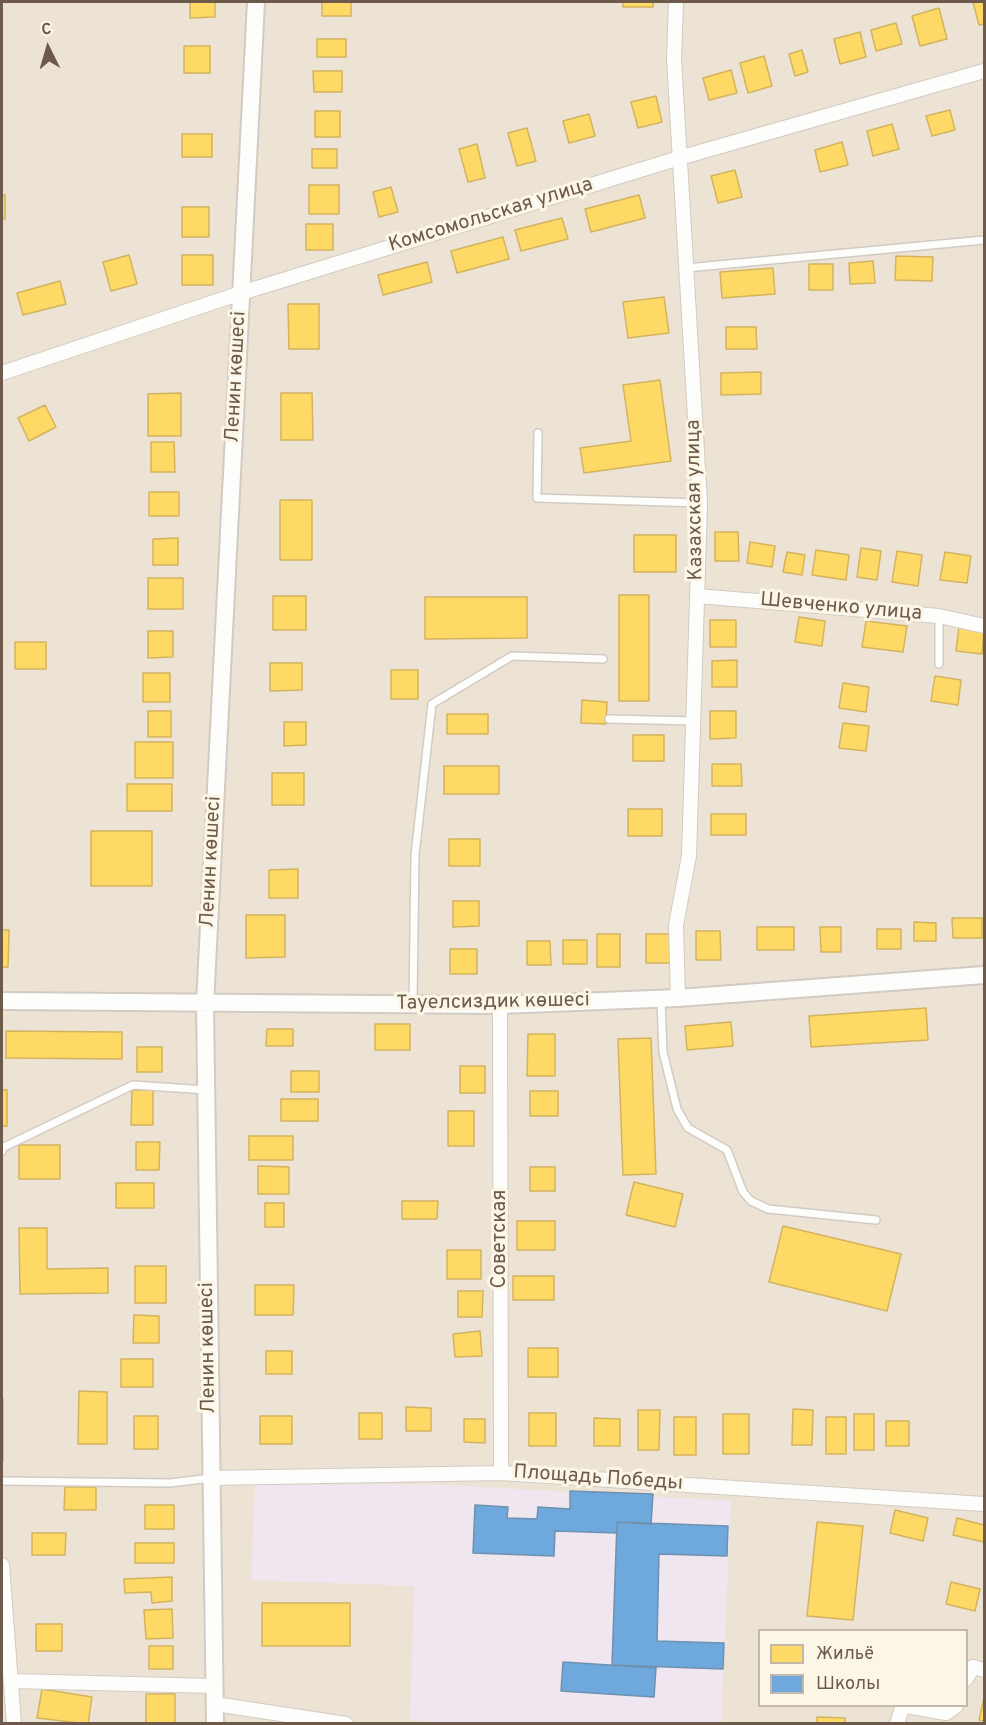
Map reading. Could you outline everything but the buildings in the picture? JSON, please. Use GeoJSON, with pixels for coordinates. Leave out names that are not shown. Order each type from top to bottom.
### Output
{"type":"FeatureCollection","features":[{"type":"Feature","properties":{"kind":"street","name":"Ленин көшесі"},"geometry":{"type":"LineString","coordinates":[[214,1724],[205,1004],[256,2]]}},
{"type":"Feature","properties":{"kind":"street","name":"Казахская улица"},"geometry":{"type":"LineString","coordinates":[[670,998],[676,925],[689,856],[700,503],[674,59],[676,2]]}},
{"type":"Feature","properties":{"kind":"street","name":"Комсомольская улица"},"geometry":{"type":"LineString","coordinates":[[2,373],[241,293],[680,158],[984,71]]}},
{"type":"Feature","properties":{"kind":"street","name":"Шевченко улица"},"geometry":{"type":"LineString","coordinates":[[697,596],[939,616],[984,626]]}},
{"type":"Feature","properties":{"kind":"street","name":"Тауелсиздик көшесі"},"geometry":{"type":"LineString","coordinates":[[2,1001],[500,1005],[670,998],[984,975]]}},
{"type":"Feature","properties":{"kind":"street","name":"Советская"},"geometry":{"type":"LineString","coordinates":[[500,1005],[501,1473]]}},
{"type":"Feature","properties":{"kind":"street","name":"Площадь Победы"},"geometry":{"type":"LineString","coordinates":[[211,1478],[501,1473],[984,1504]]}},
{"type":"Feature","properties":{"kind":"street"},"geometry":{"type":"LineString","coordinates":[[2,1566],[14,1724]]}},
{"type":"Feature","properties":{"kind":"street"},"geometry":{"type":"LineString","coordinates":[[968,1676],[973,1667],[984,1670]]}},
{"type":"Feature","properties":{"kind":"street"},"geometry":{"type":"LineString","coordinates":[[11,1681],[215,1686]]}},
{"type":"Feature","properties":{"kind":"street"},"geometry":{"type":"LineString","coordinates":[[215,1704],[346,1724]]}},
{"type":"Feature","properties":{"kind":"street"},"geometry":{"type":"LineString","coordinates":[[897,1724],[904,1707]]}},
{"type":"Feature","properties":{"kind":"street"},"geometry":{"type":"LineString","coordinates":[[912,1707],[946,1713],[955,1707]]}},
{"type":"Feature","properties":{"kind":"lane"},"geometry":{"type":"LineString","coordinates":[[686,268],[984,240]]}},
{"type":"Feature","properties":{"kind":"lane"},"geometry":{"type":"LineString","coordinates":[[538,433],[537,498],[700,503]]}},
{"type":"Feature","properties":{"kind":"lane"},"geometry":{"type":"LineString","coordinates":[[939,616],[939,664]]}},
{"type":"Feature","properties":{"kind":"lane"},"geometry":{"type":"LineString","coordinates":[[413,1006],[415,855],[432,704],[512,656],[603,659]]}},
{"type":"Feature","properties":{"kind":"lane"},"geometry":{"type":"LineString","coordinates":[[609,719],[693,720]]}},
{"type":"Feature","properties":{"kind":"lane"},"geometry":{"type":"LineString","coordinates":[[670,998],[663,1052],[677,1109],[688,1128],[727,1150],[743,1192],[751,1201],[768,1209],[876,1220]]}},
{"type":"Feature","properties":{"kind":"lane"},"geometry":{"type":"LineString","coordinates":[[2,1151],[2,1148],[133,1086],[206,1090]]}},
{"type":"Feature","properties":{"kind":"lane"},"geometry":{"type":"LineString","coordinates":[[2,1480],[170,1483],[211,1478]]}},
{"type":"Feature","properties":{"kind":"shaded area"},"geometry":{"type":"Polygon","coordinates":[[[2,2],[984,2],[984,1723],[2,1724],[2,2]]]}},
{"type":"Feature","properties":{"kind":"shaded area"},"geometry":{"type":"Polygon","coordinates":[[[431,1484],[731,1501],[721,1723],[438,1724],[410,1719],[414,1586],[251,1580],[255,1485],[431,1484]]]}}]}
